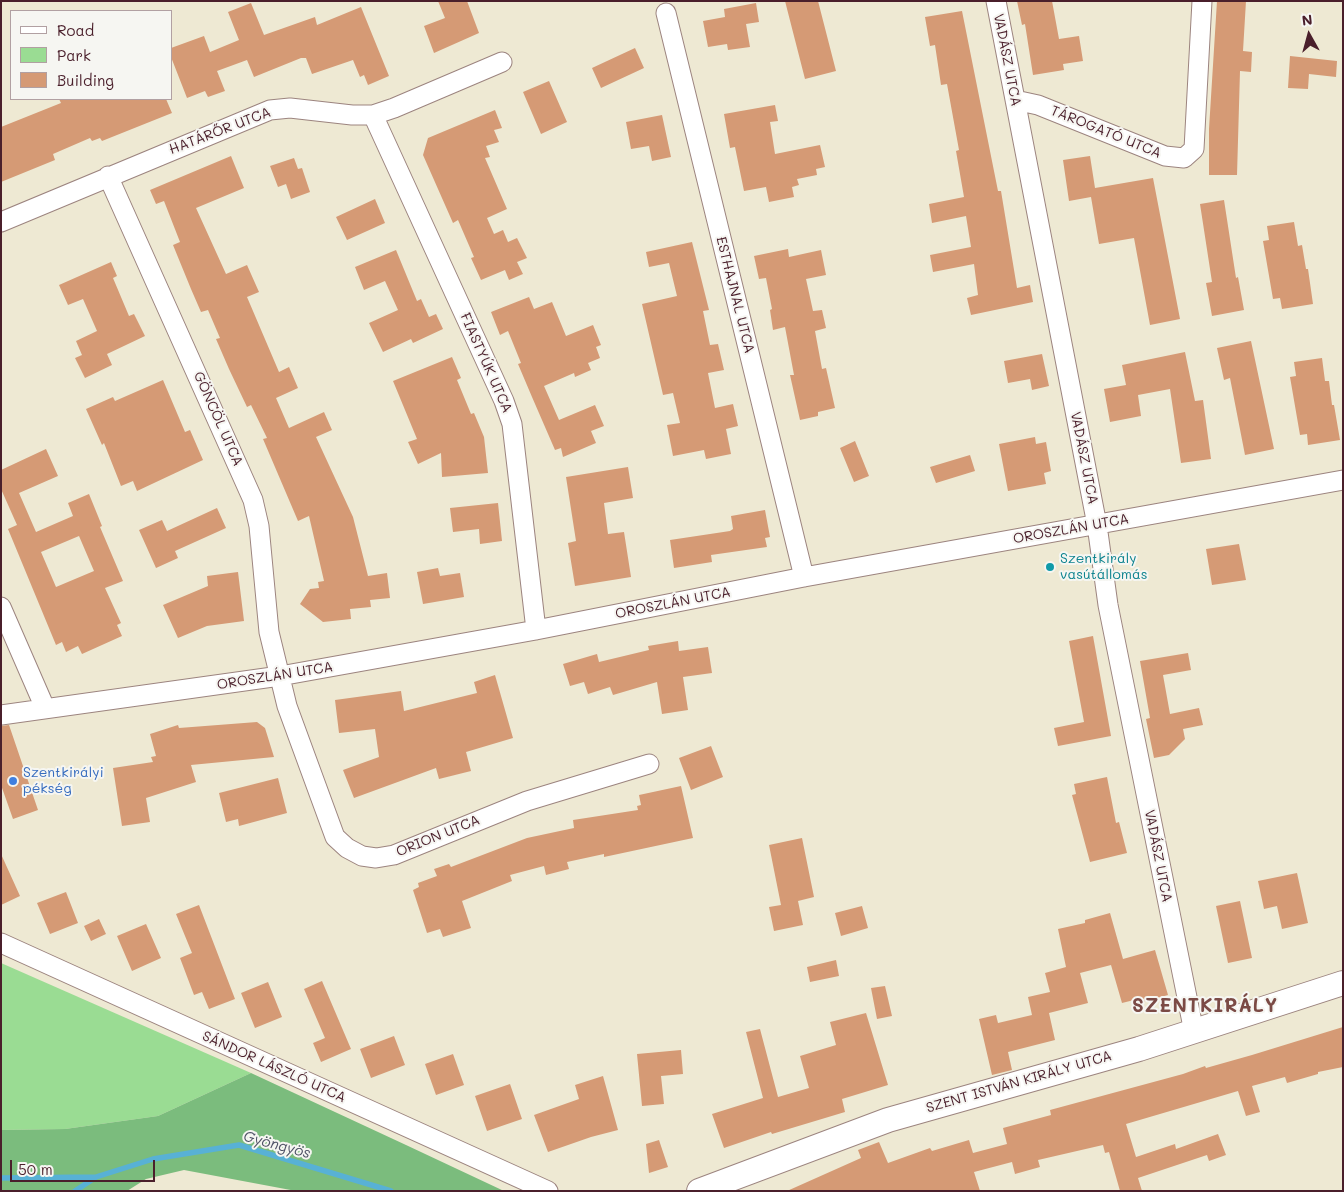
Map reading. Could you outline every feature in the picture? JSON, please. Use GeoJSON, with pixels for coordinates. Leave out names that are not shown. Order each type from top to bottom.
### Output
{"type":"FeatureCollection","features":[{"type":"Feature","properties":{"kind":"street","name":"VADÁSZ UTCA"},"geometry":{"type":"LineString","coordinates":[[996,1],[1097,525],[1108,605],[1194,1032]]}},
{"type":"Feature","properties":{"kind":"street","name":"TÁROGATÓ UTCA"},"geometry":{"type":"LineString","coordinates":[[1015,100],[1038,105],[1165,156],[1184,158],[1194,149],[1202,1]]}},
{"type":"Feature","properties":{"kind":"street","name":"ESTHAJNAL UTCA"},"geometry":{"type":"LineString","coordinates":[[666,13],[804,578]]}},
{"type":"Feature","properties":{"kind":"street","name":"HATÁRŐR UTCA"},"geometry":{"type":"LineString","coordinates":[[1,222],[270,110],[290,108],[352,115],[373,115],[394,108],[502,62]]}},
{"type":"Feature","properties":{"kind":"street","name":"FIASTYÚK UTCA"},"geometry":{"type":"LineString","coordinates":[[373,115],[500,392],[512,424],[536,630]]}},
{"type":"Feature","properties":{"kind":"street","name":"GÖNCÖL UTCA"},"geometry":{"type":"LineString","coordinates":[[108,176],[253,500],[259,526],[269,632],[280,676]]}},
{"type":"Feature","properties":{"kind":"street","name":"OROSZLÁN UTCA"},"geometry":{"type":"LineString","coordinates":[[1,714],[280,676],[1343,480]]}},
{"type":"Feature","properties":{"kind":"street"},"geometry":{"type":"LineString","coordinates":[[1,607],[45,708]]}},
{"type":"Feature","properties":{"kind":"street","name":"ORION UTCA"},"geometry":{"type":"LineString","coordinates":[[280,676],[287,706],[336,837],[347,848],[362,856],[376,858],[394,855],[527,801],[649,764]]}},
{"type":"Feature","properties":{"kind":"street","name":"SÁNDOR LÁSZLÓ UTCA"},"geometry":{"type":"LineString","coordinates":[[1,943],[548,1191]]}},
{"type":"Feature","properties":{"kind":"street","name":"SZENT ISTVÁN KIRÁLY UTCA"},"geometry":{"type":"LineString","coordinates":[[699,1191],[895,1118],[1194,1032],[1343,983]]}},
{"type":"Feature","properties":{"kind":"green space"},"geometry":{"type":"Polygon","coordinates":[[[1,963],[251,1073],[158,1116],[65,1129],[1,1130],[1,963]]]}},
{"type":"Feature","properties":{"kind":"green space"},"geometry":{"type":"Polygon","coordinates":[[[251,1073],[504,1191],[296,1191],[184,1170],[146,1179],[127,1191],[1,1191],[1,1130],[65,1129],[158,1116],[251,1073]]]}},
{"type":"Feature","properties":{"kind":"building"},"geometry":{"type":"Polygon","coordinates":[[[438,1],[467,1],[479,33],[434,53],[424,26],[445,18],[438,1]]]}},
{"type":"Feature","properties":{"kind":"building"},"geometry":{"type":"Polygon","coordinates":[[[785,1],[818,1],[836,71],[805,79],[785,1]]]}},
{"type":"Feature","properties":{"kind":"building"},"geometry":{"type":"Polygon","coordinates":[[[1017,1],[1052,1],[1059,39],[1079,36],[1083,61],[1063,64],[1064,70],[1033,75],[1025,24],[1022,25],[1017,1]]]}},
{"type":"Feature","properties":{"kind":"building"},"geometry":{"type":"Polygon","coordinates":[[[1217,1],[1246,1],[1243,51],[1252,52],[1251,72],[1240,71],[1237,175],[1209,175],[1209,129],[1217,1]]]}},
{"type":"Feature","properties":{"kind":"building"},"geometry":{"type":"Polygon","coordinates":[[[251,3],[264,35],[315,17],[317,25],[361,7],[389,76],[368,85],[364,75],[360,77],[353,60],[312,74],[306,58],[301,58],[254,77],[247,60],[217,71],[225,91],[208,97],[205,91],[187,98],[172,60],[172,48],[204,36],[210,52],[239,40],[228,12],[251,3]]]}},
{"type":"Feature","properties":{"kind":"building"},"geometry":{"type":"Polygon","coordinates":[[[756,3],[759,22],[746,24],[750,47],[728,50],[727,44],[708,47],[703,21],[725,17],[724,9],[756,3]]]}},
{"type":"Feature","properties":{"kind":"building"},"geometry":{"type":"Polygon","coordinates":[[[962,11],[998,191],[1001,191],[1017,288],[1030,285],[1033,302],[971,315],[967,298],[978,295],[974,264],[933,272],[930,255],[971,247],[966,216],[932,223],[929,204],[964,197],[956,151],[959,150],[947,84],[941,85],[935,45],[930,46],[925,17],[962,11]]]}},
{"type":"Feature","properties":{"kind":"building"},"geometry":{"type":"Polygon","coordinates":[[[635,48],[644,68],[601,88],[592,68],[635,48]]]}},
{"type":"Feature","properties":{"kind":"building"},"geometry":{"type":"Polygon","coordinates":[[[1290,56],[1337,61],[1336,77],[1309,74],[1308,89],[1288,88],[1290,56]]]}},
{"type":"Feature","properties":{"kind":"building"},"geometry":{"type":"Polygon","coordinates":[[[549,81],[567,122],[541,134],[523,92],[549,81]]]}},
{"type":"Feature","properties":{"kind":"building"},"geometry":{"type":"Polygon","coordinates":[[[60,100],[166,100],[172,113],[102,141],[100,138],[92,141],[90,138],[53,154],[55,160],[1,182],[1,127],[61,103],[60,100]]]}},
{"type":"Feature","properties":{"kind":"building"},"geometry":{"type":"Polygon","coordinates":[[[775,105],[778,121],[770,122],[775,154],[820,145],[825,167],[816,169],[817,175],[797,179],[799,185],[792,187],[794,197],[769,202],[766,187],[744,191],[735,147],[730,148],[724,114],[775,105]]]}},
{"type":"Feature","properties":{"kind":"building"},"geometry":{"type":"Polygon","coordinates":[[[495,110],[502,128],[494,130],[499,142],[486,146],[490,157],[485,158],[507,209],[487,218],[494,234],[503,230],[508,242],[517,238],[527,258],[517,262],[523,274],[509,280],[505,270],[481,280],[471,258],[474,257],[458,220],[453,223],[423,155],[428,138],[495,110]]]}},
{"type":"Feature","properties":{"kind":"building"},"geometry":{"type":"Polygon","coordinates":[[[662,115],[671,157],[652,161],[649,146],[631,149],[626,122],[662,115]]]}},
{"type":"Feature","properties":{"kind":"building"},"geometry":{"type":"Polygon","coordinates":[[[231,156],[244,188],[196,208],[226,274],[247,265],[259,292],[247,297],[279,372],[289,367],[298,388],[276,398],[289,428],[324,412],[332,430],[316,437],[353,517],[368,576],[387,573],[390,598],[370,600],[371,607],[350,609],[351,619],[323,622],[300,604],[310,589],[319,588],[318,582],[324,581],[309,516],[298,521],[263,439],[267,438],[251,405],[247,407],[229,369],[216,339],[220,338],[208,310],[201,312],[191,289],[173,245],[180,242],[164,201],[156,204],[150,190],[231,156]]]}},
{"type":"Feature","properties":{"kind":"building"},"geometry":{"type":"Polygon","coordinates":[[[1090,156],[1095,188],[1153,178],[1180,319],[1150,325],[1134,238],[1099,244],[1091,197],[1069,201],[1063,160],[1090,156]]]}},
{"type":"Feature","properties":{"kind":"building"},"geometry":{"type":"Polygon","coordinates":[[[294,158],[298,169],[302,168],[310,192],[291,199],[286,184],[278,187],[270,166],[294,158]]]}},
{"type":"Feature","properties":{"kind":"building"},"geometry":{"type":"Polygon","coordinates":[[[375,199],[385,223],[347,240],[336,217],[375,199]]]}},
{"type":"Feature","properties":{"kind":"building"},"geometry":{"type":"Polygon","coordinates":[[[1224,200],[1236,278],[1238,277],[1244,310],[1212,316],[1206,283],[1212,282],[1200,204],[1224,200]]]}},
{"type":"Feature","properties":{"kind":"building"},"geometry":{"type":"Polygon","coordinates":[[[1294,222],[1298,246],[1302,245],[1306,269],[1308,269],[1313,304],[1282,309],[1280,298],[1273,299],[1263,241],[1269,240],[1267,226],[1294,222]]]}},
{"type":"Feature","properties":{"kind":"building"},"geometry":{"type":"Polygon","coordinates":[[[692,242],[709,310],[703,311],[710,345],[718,344],[724,370],[708,373],[715,408],[733,404],[738,426],[726,429],[731,454],[706,459],[704,450],[673,456],[667,425],[680,423],[673,393],[663,395],[642,304],[677,296],[669,263],[649,267],[646,252],[692,242]]]}},
{"type":"Feature","properties":{"kind":"building"},"geometry":{"type":"Polygon","coordinates":[[[788,249],[789,257],[821,250],[826,275],[806,279],[813,311],[822,310],[826,328],[815,331],[822,369],[826,368],[835,408],[818,412],[818,416],[800,420],[790,375],[794,375],[785,327],[773,330],[770,310],[772,309],[766,278],[759,279],[754,256],[788,249]]]}},
{"type":"Feature","properties":{"kind":"building"},"geometry":{"type":"Polygon","coordinates":[[[396,250],[417,301],[421,299],[429,317],[436,314],[443,329],[413,343],[411,339],[383,352],[369,323],[398,310],[385,281],[364,290],[355,267],[396,250]]]}},
{"type":"Feature","properties":{"kind":"building"},"geometry":{"type":"Polygon","coordinates":[[[111,262],[117,276],[113,278],[129,316],[134,314],[145,336],[107,354],[112,365],[85,378],[75,358],[82,355],[76,341],[97,331],[83,299],[68,305],[59,285],[111,262]]]}},
{"type":"Feature","properties":{"kind":"building"},"geometry":{"type":"Polygon","coordinates":[[[529,297],[534,309],[552,302],[566,336],[593,325],[601,345],[596,347],[600,358],[588,363],[591,370],[575,377],[574,373],[544,386],[559,420],[595,405],[604,426],[591,431],[596,443],[563,457],[561,448],[555,450],[518,364],[521,363],[508,331],[500,335],[491,312],[529,297]]]}},
{"type":"Feature","properties":{"kind":"building"},"geometry":{"type":"Polygon","coordinates":[[[1251,341],[1274,449],[1245,455],[1230,378],[1224,380],[1217,348],[1251,341]]]}},
{"type":"Feature","properties":{"kind":"building"},"geometry":{"type":"Polygon","coordinates":[[[1185,352],[1195,401],[1203,400],[1211,459],[1181,463],[1170,389],[1138,395],[1141,416],[1110,422],[1104,389],[1126,385],[1122,365],[1185,352]]]}},
{"type":"Feature","properties":{"kind":"building"},"geometry":{"type":"Polygon","coordinates":[[[1042,354],[1049,386],[1032,390],[1030,379],[1008,383],[1004,361],[1042,354]]]}},
{"type":"Feature","properties":{"kind":"building"},"geometry":{"type":"Polygon","coordinates":[[[452,357],[461,378],[457,380],[471,414],[474,413],[484,437],[488,473],[442,477],[441,453],[418,464],[408,442],[417,439],[393,381],[452,357]]]}},
{"type":"Feature","properties":{"kind":"building"},"geometry":{"type":"Polygon","coordinates":[[[1322,358],[1325,381],[1329,381],[1340,440],[1308,445],[1307,434],[1300,435],[1290,377],[1296,376],[1294,362],[1322,358]]]}},
{"type":"Feature","properties":{"kind":"building"},"geometry":{"type":"Polygon","coordinates":[[[163,380],[185,432],[190,430],[203,460],[137,491],[133,481],[121,486],[104,443],[102,445],[86,409],[113,397],[115,401],[163,380]]]}},
{"type":"Feature","properties":{"kind":"building"},"geometry":{"type":"Polygon","coordinates":[[[1035,437],[1036,444],[1046,442],[1051,471],[1044,473],[1046,484],[1008,491],[999,444],[1035,437]]]}},
{"type":"Feature","properties":{"kind":"building"},"geometry":{"type":"Polygon","coordinates":[[[855,441],[869,476],[854,482],[840,448],[855,441]]]}},
{"type":"Feature","properties":{"kind":"building"},"geometry":{"type":"Polygon","coordinates":[[[46,449],[58,476],[19,493],[36,532],[73,516],[68,503],[89,494],[102,526],[100,527],[123,581],[105,588],[121,623],[117,625],[122,636],[82,654],[78,646],[66,652],[62,642],[56,645],[8,529],[17,525],[1,489],[1,470],[46,449]],[[79,536],[41,552],[56,587],[94,571],[79,536]]]}},
{"type":"Feature","properties":{"kind":"building"},"geometry":{"type":"Polygon","coordinates":[[[970,455],[975,471],[936,483],[930,467],[970,455]]]}},
{"type":"Feature","properties":{"kind":"building"},"geometry":{"type":"Polygon","coordinates":[[[628,467],[633,498],[604,503],[608,534],[624,532],[631,577],[575,586],[568,543],[576,541],[566,477],[628,467]]]}},
{"type":"Feature","properties":{"kind":"building"},"geometry":{"type":"Polygon","coordinates":[[[498,503],[502,541],[480,544],[479,529],[453,532],[450,508],[498,503]]]}},
{"type":"Feature","properties":{"kind":"building"},"geometry":{"type":"Polygon","coordinates":[[[217,508],[226,528],[175,551],[178,558],[156,568],[139,530],[162,520],[167,531],[217,508]]]}},
{"type":"Feature","properties":{"kind":"building"},"geometry":{"type":"Polygon","coordinates":[[[765,510],[770,537],[765,538],[767,547],[711,555],[712,562],[674,568],[670,540],[730,531],[733,529],[731,516],[765,510]]]}},
{"type":"Feature","properties":{"kind":"building"},"geometry":{"type":"Polygon","coordinates":[[[1239,544],[1246,580],[1212,585],[1206,549],[1239,544]]]}},
{"type":"Feature","properties":{"kind":"building"},"geometry":{"type":"Polygon","coordinates":[[[438,568],[440,576],[460,573],[464,597],[423,604],[417,572],[438,568]]]}},
{"type":"Feature","properties":{"kind":"building"},"geometry":{"type":"Polygon","coordinates":[[[238,572],[244,621],[207,626],[178,638],[163,605],[208,586],[207,576],[238,572]]]}},
{"type":"Feature","properties":{"kind":"building"},"geometry":{"type":"Polygon","coordinates":[[[1093,636],[1111,736],[1058,746],[1054,728],[1084,722],[1069,641],[1093,636]]]}},
{"type":"Feature","properties":{"kind":"building"},"geometry":{"type":"Polygon","coordinates":[[[678,641],[679,651],[708,647],[712,673],[683,677],[688,710],[662,714],[657,682],[613,695],[610,687],[588,694],[584,682],[570,686],[563,664],[597,654],[599,662],[649,650],[648,646],[678,641]]]}},
{"type":"Feature","properties":{"kind":"building"},"geometry":{"type":"Polygon","coordinates":[[[1188,653],[1191,670],[1163,675],[1170,714],[1199,708],[1203,725],[1183,729],[1185,739],[1169,755],[1154,758],[1146,719],[1150,718],[1140,661],[1188,653]]]}},
{"type":"Feature","properties":{"kind":"building"},"geometry":{"type":"Polygon","coordinates":[[[495,675],[513,738],[466,752],[471,771],[439,779],[436,768],[354,798],[343,770],[379,757],[375,729],[339,733],[335,700],[401,691],[404,711],[477,693],[474,682],[495,675]]]}},
{"type":"Feature","properties":{"kind":"building"},"geometry":{"type":"Polygon","coordinates":[[[257,722],[265,728],[274,757],[191,765],[196,782],[146,798],[150,822],[122,826],[113,768],[153,762],[151,757],[156,756],[150,734],[178,725],[179,728],[257,722]]]}},
{"type":"Feature","properties":{"kind":"building"},"geometry":{"type":"Polygon","coordinates":[[[9,725],[38,810],[13,819],[1,785],[1,726],[9,725]]]}},
{"type":"Feature","properties":{"kind":"building"},"geometry":{"type":"Polygon","coordinates":[[[711,746],[723,777],[691,790],[679,758],[711,746]]]}},
{"type":"Feature","properties":{"kind":"building"},"geometry":{"type":"Polygon","coordinates":[[[1107,777],[1116,823],[1119,822],[1127,853],[1090,862],[1072,795],[1076,794],[1074,784],[1107,777]]]}},
{"type":"Feature","properties":{"kind":"building"},"geometry":{"type":"Polygon","coordinates":[[[278,778],[287,813],[239,826],[238,819],[226,822],[219,793],[278,778]]]}},
{"type":"Feature","properties":{"kind":"building"},"geometry":{"type":"Polygon","coordinates":[[[681,786],[693,838],[604,857],[604,854],[567,862],[569,869],[546,875],[544,866],[510,875],[512,881],[462,901],[471,928],[443,937],[440,929],[427,933],[413,890],[419,887],[418,883],[437,876],[434,869],[449,864],[451,867],[527,838],[574,828],[573,820],[638,810],[637,806],[641,805],[639,795],[681,786]]]}},
{"type":"Feature","properties":{"kind":"building"},"geometry":{"type":"Polygon","coordinates":[[[802,838],[814,897],[798,901],[803,925],[774,931],[769,907],[781,905],[769,845],[802,838]]]}},
{"type":"Feature","properties":{"kind":"building"},"geometry":{"type":"Polygon","coordinates":[[[1,854],[20,896],[1,905],[1,854]]]}},
{"type":"Feature","properties":{"kind":"building"},"geometry":{"type":"Polygon","coordinates":[[[1297,873],[1308,923],[1282,929],[1277,906],[1264,909],[1258,881],[1297,873]]]}},
{"type":"Feature","properties":{"kind":"building"},"geometry":{"type":"Polygon","coordinates":[[[66,892],[78,923],[50,934],[37,903],[66,892]]]}},
{"type":"Feature","properties":{"kind":"building"},"geometry":{"type":"Polygon","coordinates":[[[1240,901],[1252,958],[1228,963],[1216,906],[1240,901]]]}},
{"type":"Feature","properties":{"kind":"building"},"geometry":{"type":"Polygon","coordinates":[[[199,905],[235,999],[209,1009],[202,992],[194,995],[180,958],[192,953],[176,914],[199,905]]]}},
{"type":"Feature","properties":{"kind":"building"},"geometry":{"type":"Polygon","coordinates":[[[862,906],[868,928],[841,936],[835,913],[862,906]]]}},
{"type":"Feature","properties":{"kind":"building"},"geometry":{"type":"Polygon","coordinates":[[[1110,913],[1123,959],[1155,950],[1168,995],[1139,1003],[1138,999],[1122,1003],[1111,965],[1080,973],[1088,1003],[1049,1013],[1055,1040],[1008,1052],[1012,1070],[992,1075],[979,1019],[996,1015],[998,1023],[1032,1015],[1028,997],[1050,992],[1045,973],[1066,967],[1058,929],[1085,923],[1085,920],[1110,913]]]}},
{"type":"Feature","properties":{"kind":"building"},"geometry":{"type":"Polygon","coordinates":[[[99,919],[106,934],[91,941],[84,926],[99,919]]]}},
{"type":"Feature","properties":{"kind":"building"},"geometry":{"type":"Polygon","coordinates":[[[146,924],[161,958],[132,971],[117,936],[146,924]]]}},
{"type":"Feature","properties":{"kind":"building"},"geometry":{"type":"Polygon","coordinates":[[[836,960],[839,976],[810,982],[807,967],[836,960]]]}},
{"type":"Feature","properties":{"kind":"building"},"geometry":{"type":"Polygon","coordinates":[[[322,981],[351,1049],[321,1062],[313,1043],[325,1038],[304,989],[322,981]]]}},
{"type":"Feature","properties":{"kind":"building"},"geometry":{"type":"Polygon","coordinates":[[[268,982],[282,1017],[255,1028],[241,993],[268,982]]]}},
{"type":"Feature","properties":{"kind":"building"},"geometry":{"type":"Polygon","coordinates":[[[885,986],[892,1016],[877,1019],[871,988],[885,986]]]}},
{"type":"Feature","properties":{"kind":"building"},"geometry":{"type":"Polygon","coordinates":[[[866,1013],[888,1085],[842,1099],[845,1112],[772,1134],[771,1132],[724,1148],[712,1114],[763,1098],[746,1032],[760,1029],[778,1097],[809,1088],[800,1056],[836,1045],[830,1022],[866,1013]]]}},
{"type":"Feature","properties":{"kind":"building"},"geometry":{"type":"Polygon","coordinates":[[[1343,1027],[1343,1067],[1318,1072],[1318,1074],[1287,1083],[1285,1077],[1252,1086],[1260,1112],[1246,1116],[1238,1091],[1126,1124],[1136,1157],[1175,1144],[1176,1149],[1218,1134],[1226,1155],[1209,1161],[1207,1155],[1138,1178],[1142,1191],[1120,1191],[1109,1152],[1105,1153],[1103,1145],[1038,1160],[1040,1167],[1015,1174],[1012,1162],[974,1172],[980,1191],[787,1191],[861,1158],[858,1150],[879,1142],[888,1163],[930,1148],[932,1151],[969,1140],[973,1153],[1007,1144],[1003,1128],[1051,1115],[1050,1110],[1183,1074],[1205,1066],[1206,1068],[1252,1055],[1343,1027]]]}},
{"type":"Feature","properties":{"kind":"building"},"geometry":{"type":"Polygon","coordinates":[[[394,1036],[405,1065],[371,1078],[360,1049],[394,1036]]]}},
{"type":"Feature","properties":{"kind":"building"},"geometry":{"type":"Polygon","coordinates":[[[681,1050],[683,1074],[661,1076],[664,1104],[642,1106],[637,1054],[681,1050]]]}},
{"type":"Feature","properties":{"kind":"building"},"geometry":{"type":"Polygon","coordinates":[[[453,1054],[464,1085],[436,1095],[425,1064],[453,1054]]]}},
{"type":"Feature","properties":{"kind":"building"},"geometry":{"type":"Polygon","coordinates":[[[603,1076],[618,1130],[548,1152],[534,1115],[579,1099],[575,1085],[603,1076]]]}},
{"type":"Feature","properties":{"kind":"building"},"geometry":{"type":"Polygon","coordinates":[[[510,1084],[522,1119],[487,1131],[475,1096],[510,1084]]]}},
{"type":"Feature","properties":{"kind":"building"},"geometry":{"type":"Polygon","coordinates":[[[659,1140],[668,1167],[649,1173],[646,1144],[659,1140]]]}},
{"type":"Feature","properties":{"kind":"waterway","name":"Gyöngyös"},"geometry":{"type":"LineString","coordinates":[[75,1191],[96,1177],[153,1159],[239,1145],[391,1191]]}},
{"type":"Feature","properties":{"kind":"waterway","name":"Gyöngyös"},"geometry":{"type":"LineString","coordinates":[[1,1178],[96,1177]]}},
{"type":"Feature","properties":{"kind":"place","name":"Szentkirály vasútállomás"},"geometry":{"type":"Point","coordinates":[1050,567]}},
{"type":"Feature","properties":{"kind":"place","name":"Szentkirályi pékség"},"geometry":{"type":"Point","coordinates":[13,781]}},
{"type":"Feature","properties":{"kind":"district","name":"SZENTKIRÁLY"},"geometry":{"type":"Point","coordinates":[1205,1006]}}]}
